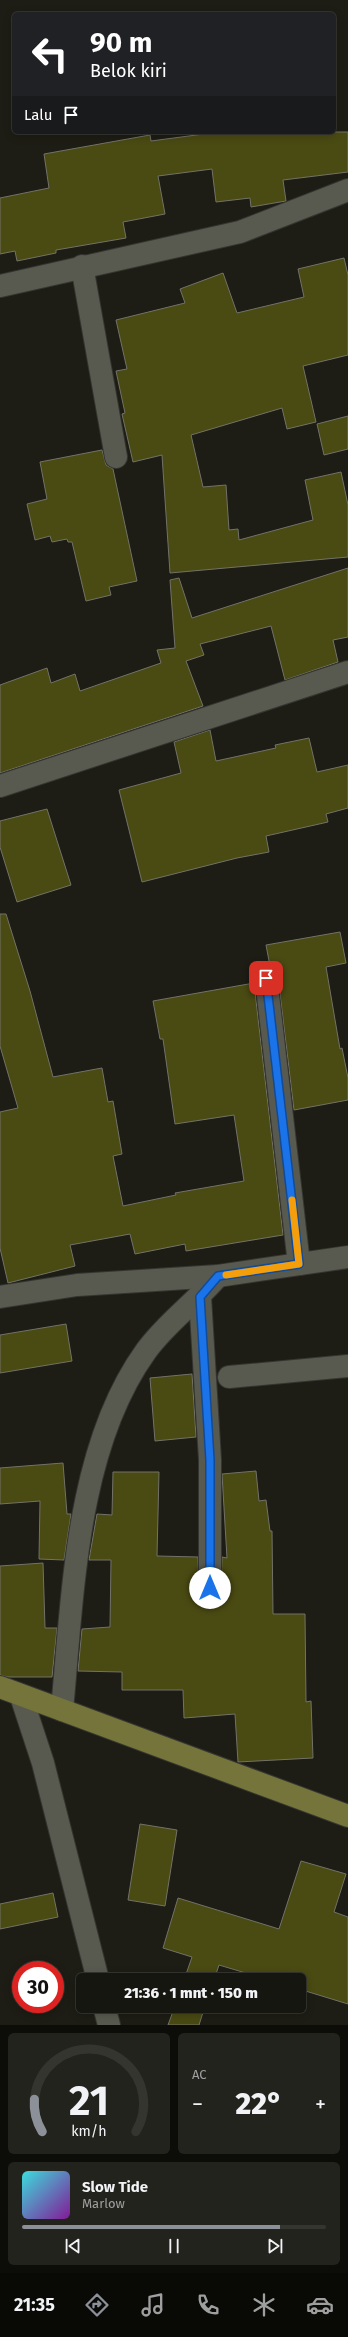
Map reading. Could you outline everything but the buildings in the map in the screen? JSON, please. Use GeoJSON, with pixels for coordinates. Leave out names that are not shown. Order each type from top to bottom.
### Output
{"type":"FeatureCollection","features":[{"type":"Feature","properties":{"kind":"main road"},"geometry":{"type":"LineString","coordinates":[[0,1687],[348,1816]]}},
{"type":"Feature","properties":{"kind":"street"},"geometry":{"type":"LineString","coordinates":[[0,286],[82,266],[240,232],[348,190]]}},
{"type":"Feature","properties":{"kind":"street"},"geometry":{"type":"LineString","coordinates":[[82,266],[116,457]]}},
{"type":"Feature","properties":{"kind":"street"},"geometry":{"type":"LineString","coordinates":[[0,786],[348,672]]}},
{"type":"Feature","properties":{"kind":"street"},"geometry":{"type":"LineString","coordinates":[[266,978],[299,1264]]}},
{"type":"Feature","properties":{"kind":"street"},"geometry":{"type":"LineString","coordinates":[[0,1296],[77,1285],[218,1276],[348,1257]]}},
{"type":"Feature","properties":{"kind":"street"},"geometry":{"type":"LineString","coordinates":[[62,1710],[72,1606],[87,1495],[106,1428],[123,1389],[147,1350],[170,1324],[200,1297],[218,1276]]}},
{"type":"Feature","properties":{"kind":"street"},"geometry":{"type":"LineString","coordinates":[[200,1297],[210,1460],[210,1588]]}},
{"type":"Feature","properties":{"kind":"street"},"geometry":{"type":"LineString","coordinates":[[229,1377],[348,1366]]}},
{"type":"Feature","properties":{"kind":"street"},"geometry":{"type":"LineString","coordinates":[[21,1696],[43,1763],[96,1973]]}},
{"type":"Feature","properties":{"kind":"street"},"geometry":{"type":"LineString","coordinates":[[106,2013],[109,2025]]}},
{"type":"Feature","properties":{"kind":"slow traffic"},"geometry":{"type":"LineString","coordinates":[[226,1275],[299,1264],[292,1200]]}},
{"type":"Feature","properties":{"kind":"route"},"geometry":{"type":"LineString","coordinates":[[210,1588],[210,1460],[200,1297],[218,1276],[299,1264],[285,1135],[267,998],[266,978]]}}]}
